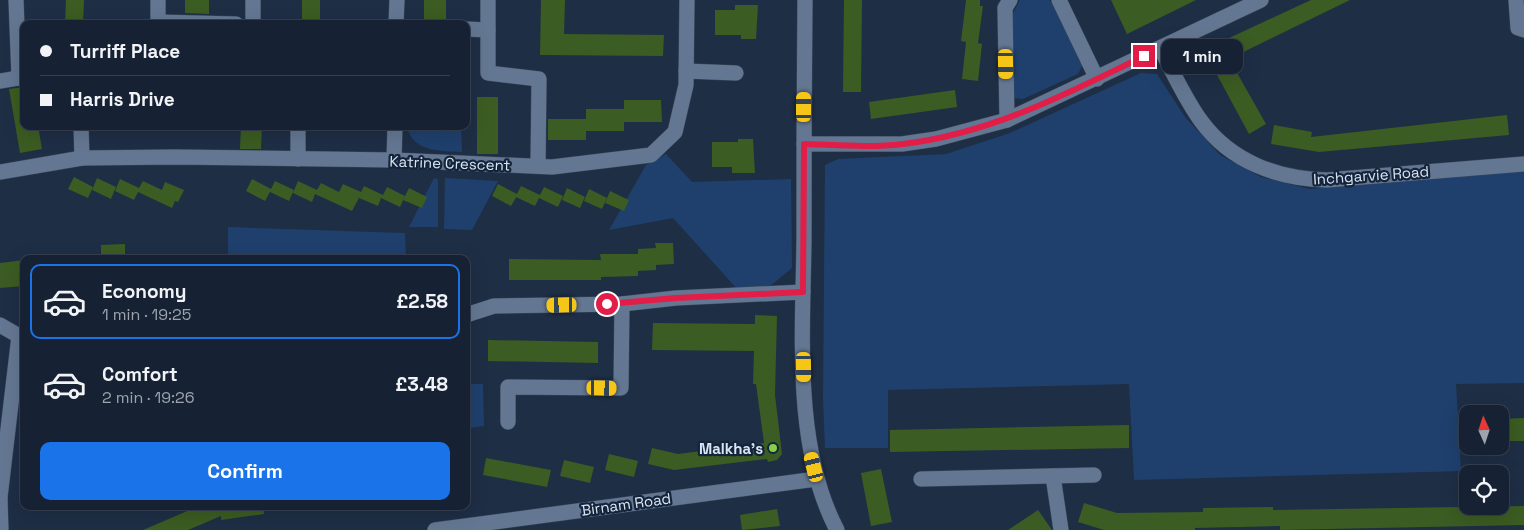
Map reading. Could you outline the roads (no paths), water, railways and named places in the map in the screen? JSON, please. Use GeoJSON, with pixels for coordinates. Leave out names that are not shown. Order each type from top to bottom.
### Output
{"type":"FeatureCollection","features":[{"type":"Feature","properties":{"kind":"street"},"geometry":{"type":"LineString","coordinates":[[16,0],[20,62]]}},
{"type":"Feature","properties":{"kind":"street"},"geometry":{"type":"LineString","coordinates":[[158,0],[158,20]]}},
{"type":"Feature","properties":{"kind":"street"},"geometry":{"type":"LineString","coordinates":[[253,0],[253,20]]}},
{"type":"Feature","properties":{"kind":"street"},"geometry":{"type":"LineString","coordinates":[[396,0],[396,20]]}},
{"type":"Feature","properties":{"kind":"street"},"geometry":{"type":"LineString","coordinates":[[488,0],[488,74],[539,79],[538,166]]}},
{"type":"Feature","properties":{"kind":"street","name":"Katrine Crescent"},"geometry":{"type":"LineString","coordinates":[[0,172],[82,158],[175,157],[394,160],[538,166],[652,155],[675,132],[686,85],[687,0]]}},
{"type":"Feature","properties":{"kind":"street"},"geometry":{"type":"LineString","coordinates":[[805,0],[803,292],[806,426],[816,479],[836,530]]}},
{"type":"Feature","properties":{"kind":"street"},"geometry":{"type":"LineString","coordinates":[[1007,120],[1005,8],[1010,0]]}},
{"type":"Feature","properties":{"kind":"street"},"geometry":{"type":"LineString","coordinates":[[1059,0],[1097,79]]}},
{"type":"Feature","properties":{"kind":"street"},"geometry":{"type":"LineString","coordinates":[[804,144],[902,144],[936,139],[1007,120],[1261,0]]}},
{"type":"Feature","properties":{"kind":"street"},"geometry":{"type":"LineString","coordinates":[[1516,0],[1518,28],[1524,30]]}},
{"type":"Feature","properties":{"kind":"street"},"geometry":{"type":"LineString","coordinates":[[470,29],[488,30]]}},
{"type":"Feature","properties":{"kind":"street","name":"Inchgarvie Road"},"geometry":{"type":"LineString","coordinates":[[1160,48],[1200,120],[1212,134],[1243,158],[1271,172],[1303,179],[1327,180],[1524,164]]}},
{"type":"Feature","properties":{"kind":"street"},"geometry":{"type":"LineString","coordinates":[[686,71],[736,73]]}},
{"type":"Feature","properties":{"kind":"street"},"geometry":{"type":"LineString","coordinates":[[0,81],[20,77]]}},
{"type":"Feature","properties":{"kind":"street"},"geometry":{"type":"LineString","coordinates":[[81,130],[82,158]]}},
{"type":"Feature","properties":{"kind":"street"},"geometry":{"type":"LineString","coordinates":[[298,130],[298,159]]}},
{"type":"Feature","properties":{"kind":"street"},"geometry":{"type":"LineString","coordinates":[[394,160],[395,130]]}},
{"type":"Feature","properties":{"kind":"street"},"geometry":{"type":"LineString","coordinates":[[470,314],[494,306],[622,304],[676,298],[803,292]]}},
{"type":"Feature","properties":{"kind":"street"},"geometry":{"type":"LineString","coordinates":[[508,422],[508,387],[621,388],[622,304]]}},
{"type":"Feature","properties":{"kind":"street"},"geometry":{"type":"LineString","coordinates":[[0,325],[20,335]]}},
{"type":"Feature","properties":{"kind":"street"},"geometry":{"type":"LineString","coordinates":[[1,530],[0,497],[20,351]]}},
{"type":"Feature","properties":{"kind":"street"},"geometry":{"type":"LineString","coordinates":[[922,479],[1094,475]]}},
{"type":"Feature","properties":{"kind":"street"},"geometry":{"type":"LineString","coordinates":[[1053,476],[1061,530]]}},
{"type":"Feature","properties":{"kind":"street","name":"Birnam Road"},"geometry":{"type":"LineString","coordinates":[[435,530],[482,527],[816,479]]}},
{"type":"Feature","properties":{"kind":"place","name":"Malkha's"},"geometry":{"type":"Point","coordinates":[773,448]}}]}
